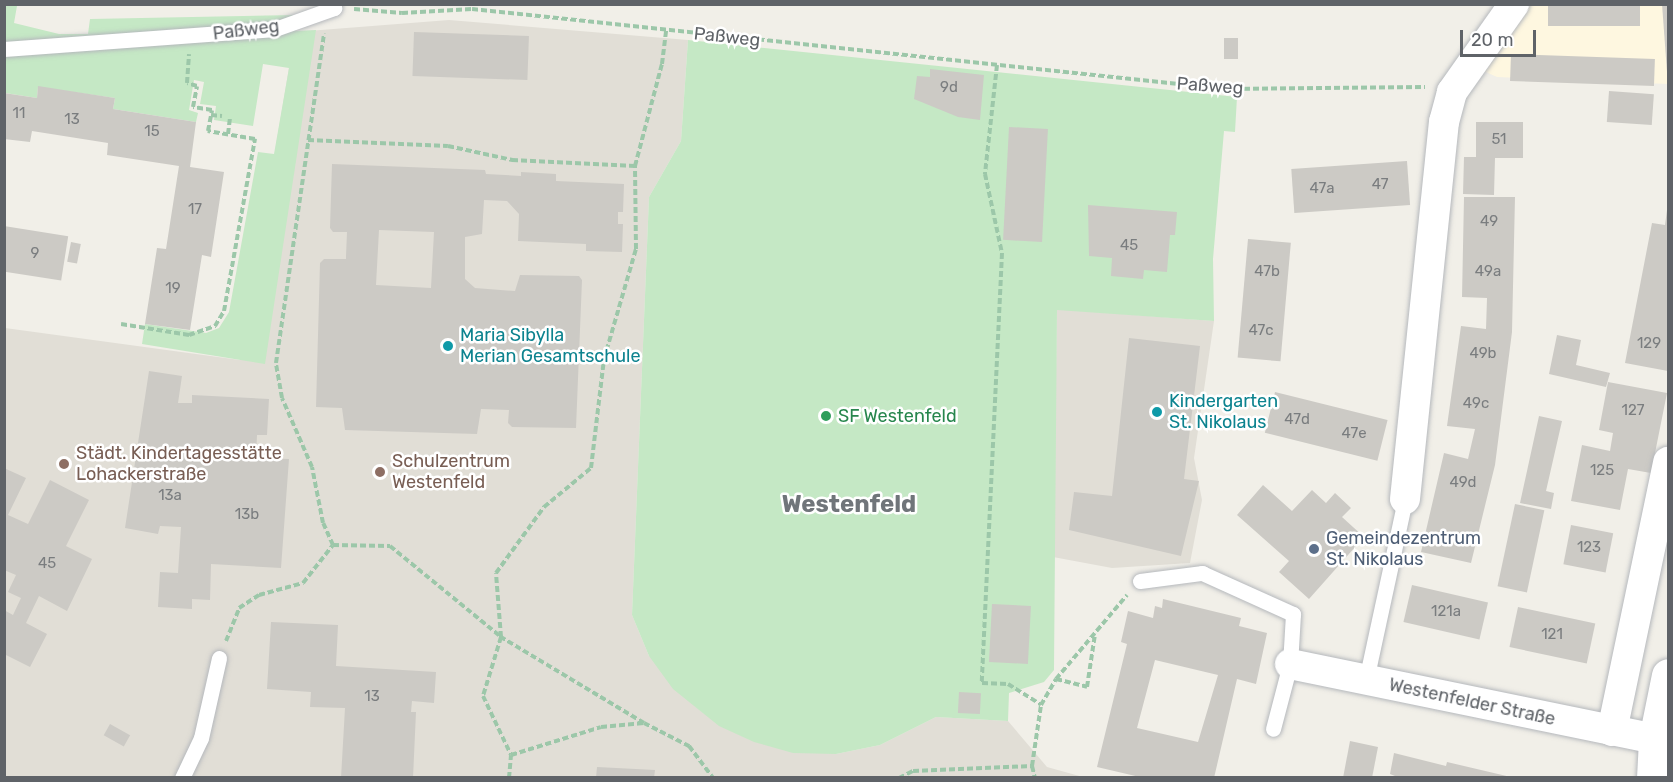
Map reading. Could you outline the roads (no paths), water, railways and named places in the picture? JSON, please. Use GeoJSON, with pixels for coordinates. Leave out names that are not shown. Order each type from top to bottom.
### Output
{"type":"FeatureCollection","features":[{"type":"Feature","properties":{"kind":"street"},"geometry":{"type":"LineString","coordinates":[[1405,499],[1444,122],[1452,92],[1514,4]]}},
{"type":"Feature","properties":{"kind":"street"},"geometry":{"type":"LineString","coordinates":[[1611,731],[1668,462]]}},
{"type":"Feature","properties":{"kind":"street","name":"Westenfelder Straße"},"geometry":{"type":"LineString","coordinates":[[1290,663],[1655,740]]}},
{"type":"Feature","properties":{"kind":"street"},"geometry":{"type":"LineString","coordinates":[[1653,777],[1655,740],[1668,675]]}},
{"type":"Feature","properties":{"kind":"street"},"geometry":{"type":"LineString","coordinates":[[1639,777],[1655,740]]}},
{"type":"Feature","properties":{"kind":"lane","name":"Paßweg"},"geometry":{"type":"LineString","coordinates":[[4,49],[275,29],[334,6]]}},
{"type":"Feature","properties":{"kind":"lane"},"geometry":{"type":"LineString","coordinates":[[1366,680],[1405,499]]}},
{"type":"Feature","properties":{"kind":"lane"},"geometry":{"type":"LineString","coordinates":[[1140,581],[1202,573],[1293,614],[1290,663],[1273,729]]}},
{"type":"Feature","properties":{"kind":"lane"},"geometry":{"type":"LineString","coordinates":[[182,777],[201,738],[219,658]]}},
{"type":"Feature","properties":{"kind":"place","name":"Maria Sibylla Merian Gesamtschule"},"geometry":{"type":"Point","coordinates":[448,346]}},
{"type":"Feature","properties":{"kind":"place","name":"Kindergarten St. Nikolaus"},"geometry":{"type":"Point","coordinates":[1157,412]}},
{"type":"Feature","properties":{"kind":"place","name":"SF Westenfeld"},"geometry":{"type":"Point","coordinates":[826,416]}},
{"type":"Feature","properties":{"kind":"place","name":"Städt. Kindertagesstätte Lohackerstraße"},"geometry":{"type":"Point","coordinates":[64,464]}},
{"type":"Feature","properties":{"kind":"place","name":"Schulzentrum Westenfeld"},"geometry":{"type":"Point","coordinates":[380,472]}},
{"type":"Feature","properties":{"kind":"place","name":"Gemeindezentrum St. Nikolaus"},"geometry":{"type":"Point","coordinates":[1314,549]}},
{"type":"Feature","properties":{"kind":"district","name":"Westenfeld"},"geometry":{"type":"Point","coordinates":[849,505]}}]}
